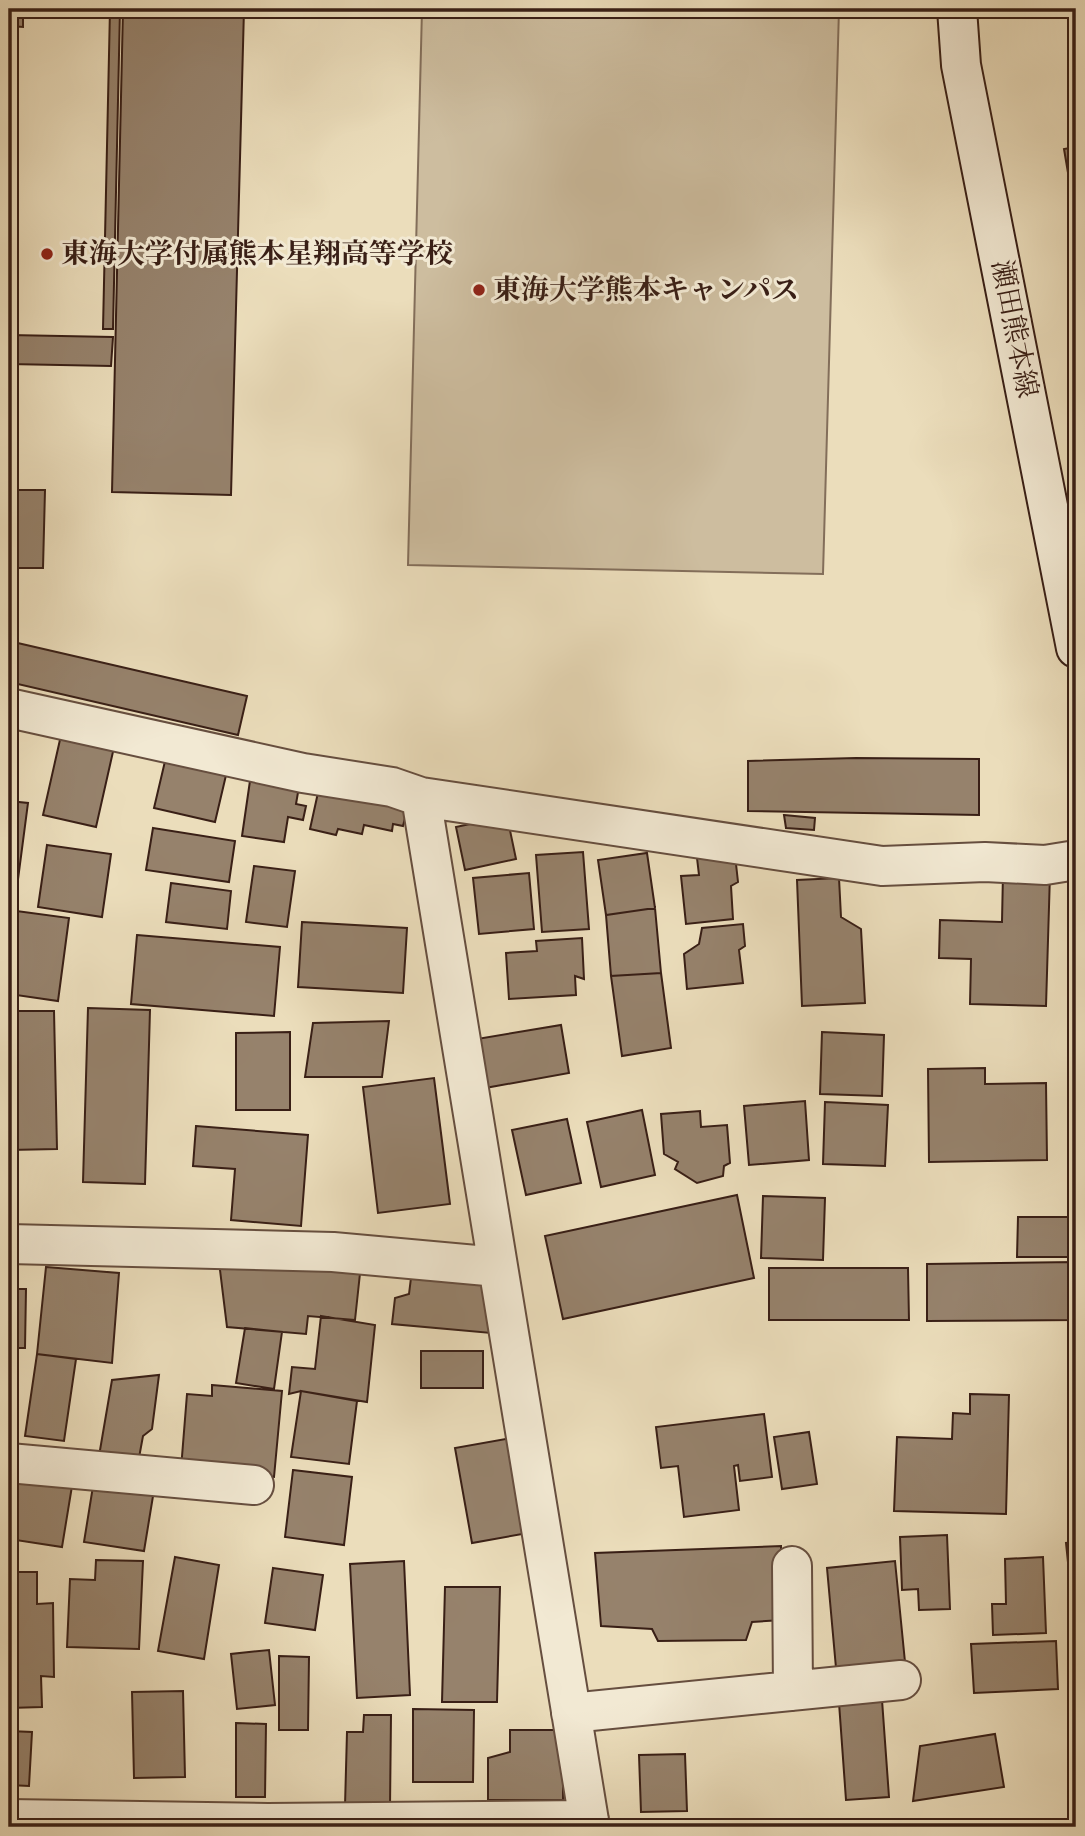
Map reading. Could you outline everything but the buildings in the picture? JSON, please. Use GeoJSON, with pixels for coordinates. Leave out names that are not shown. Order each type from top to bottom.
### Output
{"type":"FeatureCollection","features":[{"type":"Feature","properties":{"kind":"street","name":"瀬田熊本線"},"geometry":{"type":"LineString","coordinates":[[957,9],[961,65],[1076,648]]}},
{"type":"Feature","properties":{"kind":"street"},"geometry":{"type":"LineString","coordinates":[[9,708],[303,774],[392,787],[421,797],[882,866],[985,862],[1045,865],[1076,860]]}},
{"type":"Feature","properties":{"kind":"street"},"geometry":{"type":"LineString","coordinates":[[9,1819],[590,1824],[421,797]]}},
{"type":"Feature","properties":{"kind":"street"},"geometry":{"type":"LineString","coordinates":[[9,1244],[333,1252],[498,1267]]}},
{"type":"Feature","properties":{"kind":"street"},"geometry":{"type":"LineString","coordinates":[[9,1463],[254,1485]]}},
{"type":"Feature","properties":{"kind":"street"},"geometry":{"type":"LineString","coordinates":[[792,1566],[793,1690]]}},
{"type":"Feature","properties":{"kind":"street"},"geometry":{"type":"LineString","coordinates":[[571,1713],[901,1680]]}},
{"type":"Feature","properties":{"kind":"shaded area"},"geometry":{"type":"Polygon","coordinates":[[[422,9],[839,9],[823,574],[408,565],[422,9]]]}},
{"type":"Feature","properties":{"kind":"place","name":"東海大学付属熊本星翔高等学校"},"geometry":{"type":"Point","coordinates":[47,254]}},
{"type":"Feature","properties":{"kind":"place","name":"東海大学熊本キャンパス"},"geometry":{"type":"Point","coordinates":[479,290]}}]}
